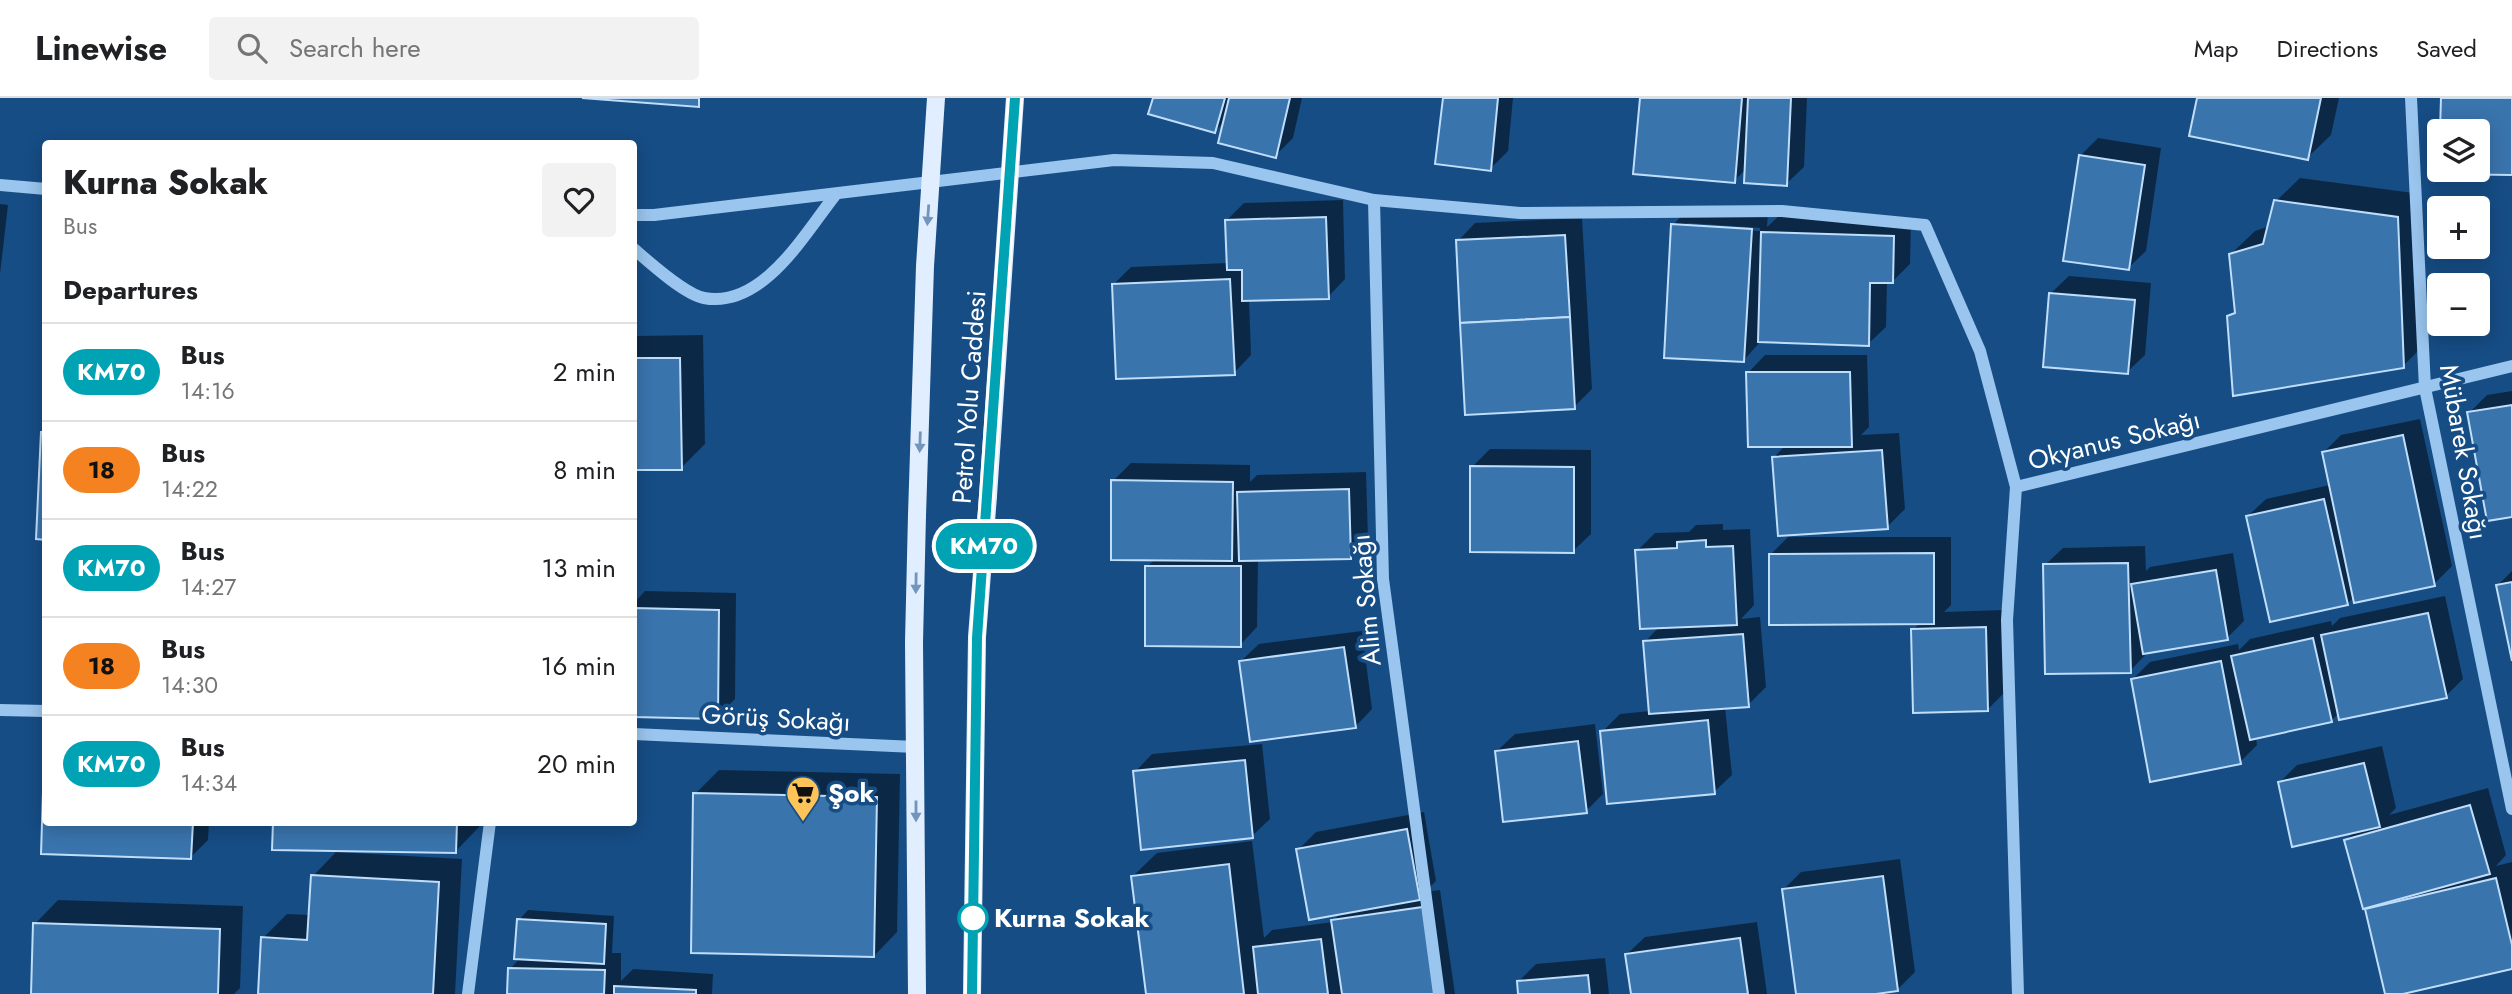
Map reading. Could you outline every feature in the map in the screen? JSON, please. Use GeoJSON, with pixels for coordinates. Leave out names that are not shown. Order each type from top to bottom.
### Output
{"type":"FeatureCollection","features":[{"type":"Feature","properties":{"kind":"main road","name":"Petrol Yolu Caddesi"},"geometry":{"type":"LineString","coordinates":[[917,994],[914,642],[925,266],[936,98]]}},
{"type":"Feature","properties":{"kind":"main road","name":"Petrol Yolu Caddesi"},"geometry":{"type":"LineString","coordinates":[[972,994],[977,638],[1015,98]]}},
{"type":"Feature","properties":{"kind":"street","name":"Mübarek Sokağı"},"geometry":{"type":"LineString","coordinates":[[2411,98],[2425,388],[2512,809]]}},
{"type":"Feature","properties":{"kind":"street"},"geometry":{"type":"LineString","coordinates":[[637,215],[1114,160],[1213,163],[1374,200],[1520,213],[1782,211],[1925,225],[1980,351],[2015,488]]}},
{"type":"Feature","properties":{"kind":"street"},"geometry":{"type":"LineString","coordinates":[[0,184],[42,189]]}},
{"type":"Feature","properties":{"kind":"street"},"geometry":{"type":"LineString","coordinates":[[637,252],[668,278],[703,298],[738,296],[765,280],[836,194]]}},
{"type":"Feature","properties":{"kind":"street","name":"Alim Sokağı"},"geometry":{"type":"LineString","coordinates":[[1374,200],[1383,579],[1439,994]]}},
{"type":"Feature","properties":{"kind":"street","name":"Okyanus Sokağı"},"geometry":{"type":"LineString","coordinates":[[2018,994],[2007,621],[2015,488],[2512,366]]}},
{"type":"Feature","properties":{"kind":"street"},"geometry":{"type":"LineString","coordinates":[[0,710],[42,711]]}},
{"type":"Feature","properties":{"kind":"street","name":"Görüş Sokağı"},"geometry":{"type":"LineString","coordinates":[[637,734],[915,747]]}},
{"type":"Feature","properties":{"kind":"street"},"geometry":{"type":"LineString","coordinates":[[468,994],[489,826]]}},
{"type":"Feature","properties":{"kind":"building"},"geometry":{"type":"Polygon","coordinates":[[[582,98],[699,98],[699,107],[582,98]]]}},
{"type":"Feature","properties":{"kind":"building"},"geometry":{"type":"Polygon","coordinates":[[[1153,98],[1225,98],[1215,133],[1148,114],[1153,98]]]}},
{"type":"Feature","properties":{"kind":"building"},"geometry":{"type":"Polygon","coordinates":[[[1229,98],[1290,98],[1276,158],[1218,143],[1229,98]]]}},
{"type":"Feature","properties":{"kind":"building"},"geometry":{"type":"Polygon","coordinates":[[[1443,98],[1498,98],[1491,171],[1435,164],[1443,98]]]}},
{"type":"Feature","properties":{"kind":"building"},"geometry":{"type":"Polygon","coordinates":[[[1640,98],[1742,98],[1735,183],[1633,174],[1640,98]]]}},
{"type":"Feature","properties":{"kind":"building"},"geometry":{"type":"Polygon","coordinates":[[[1748,98],[1791,98],[1787,186],[1744,183],[1748,98]]]}},
{"type":"Feature","properties":{"kind":"building"},"geometry":{"type":"Polygon","coordinates":[[[2197,98],[2321,98],[2308,160],[2189,136],[2197,98]]]}},
{"type":"Feature","properties":{"kind":"building"},"geometry":{"type":"Polygon","coordinates":[[[2441,98],[2512,98],[2512,175],[2490,175],[2490,119],[2440,119],[2441,98]]]}},
{"type":"Feature","properties":{"kind":"building"},"geometry":{"type":"Polygon","coordinates":[[[2079,155],[2145,165],[2129,270],[2063,261],[2079,155]]]}},
{"type":"Feature","properties":{"kind":"building"},"geometry":{"type":"Polygon","coordinates":[[[2274,200],[2398,217],[2404,368],[2233,396],[2227,316],[2235,313],[2229,254],[2263,244],[2274,200]]]}},
{"type":"Feature","properties":{"kind":"building"},"geometry":{"type":"Polygon","coordinates":[[[1326,217],[1329,299],[1242,301],[1242,270],[1227,270],[1225,220],[1326,217]]]}},
{"type":"Feature","properties":{"kind":"building"},"geometry":{"type":"Polygon","coordinates":[[[1671,224],[1752,229],[1744,362],[1664,358],[1671,224]]]}},
{"type":"Feature","properties":{"kind":"building"},"geometry":{"type":"Polygon","coordinates":[[[1761,232],[1894,236],[1893,283],[1870,283],[1869,346],[1758,342],[1761,232]]]}},
{"type":"Feature","properties":{"kind":"building"},"geometry":{"type":"Polygon","coordinates":[[[1565,235],[1570,317],[1460,323],[1456,240],[1565,235]]]}},
{"type":"Feature","properties":{"kind":"building"},"geometry":{"type":"Polygon","coordinates":[[[1230,279],[1235,375],[1116,379],[1112,284],[1230,279]]]}},
{"type":"Feature","properties":{"kind":"building"},"geometry":{"type":"Polygon","coordinates":[[[2049,293],[2135,300],[2128,374],[2043,367],[2049,293]]]}},
{"type":"Feature","properties":{"kind":"building"},"geometry":{"type":"Polygon","coordinates":[[[1570,317],[1575,409],[1465,415],[1460,323],[1570,317]]]}},
{"type":"Feature","properties":{"kind":"building"},"geometry":{"type":"Polygon","coordinates":[[[637,358],[680,358],[682,470],[637,470],[637,358]]]}},
{"type":"Feature","properties":{"kind":"building"},"geometry":{"type":"Polygon","coordinates":[[[1746,372],[1850,372],[1852,447],[1748,447],[1746,372]]]}},
{"type":"Feature","properties":{"kind":"building"},"geometry":{"type":"Polygon","coordinates":[[[2512,405],[2512,517],[2487,521],[2467,412],[2512,405]]]}},
{"type":"Feature","properties":{"kind":"building"},"geometry":{"type":"Polygon","coordinates":[[[41,432],[42,432],[42,540],[36,539],[41,432]]]}},
{"type":"Feature","properties":{"kind":"building"},"geometry":{"type":"Polygon","coordinates":[[[2403,435],[2435,586],[2354,603],[2322,452],[2403,435]]]}},
{"type":"Feature","properties":{"kind":"building"},"geometry":{"type":"Polygon","coordinates":[[[1882,450],[1888,529],[1778,536],[1772,457],[1882,450]]]}},
{"type":"Feature","properties":{"kind":"building"},"geometry":{"type":"Polygon","coordinates":[[[1470,466],[1574,467],[1574,553],[1470,552],[1470,466]]]}},
{"type":"Feature","properties":{"kind":"building"},"geometry":{"type":"Polygon","coordinates":[[[1111,480],[1233,482],[1232,561],[1111,560],[1111,480]]]}},
{"type":"Feature","properties":{"kind":"building"},"geometry":{"type":"Polygon","coordinates":[[[1349,489],[1351,559],[1239,561],[1237,492],[1349,489]]]}},
{"type":"Feature","properties":{"kind":"building"},"geometry":{"type":"Polygon","coordinates":[[[2324,499],[2348,605],[2270,622],[2246,516],[2324,499]]]}},
{"type":"Feature","properties":{"kind":"building"},"geometry":{"type":"Polygon","coordinates":[[[1706,540],[1706,547],[1733,546],[1737,625],[1640,629],[1635,550],[1677,548],[1677,542],[1706,540]]]}},
{"type":"Feature","properties":{"kind":"building"},"geometry":{"type":"Polygon","coordinates":[[[1934,553],[1934,624],[1769,625],[1769,554],[1934,553]]]}},
{"type":"Feature","properties":{"kind":"building"},"geometry":{"type":"Polygon","coordinates":[[[2128,563],[2131,673],[2045,674],[2043,564],[2128,563]]]}},
{"type":"Feature","properties":{"kind":"building"},"geometry":{"type":"Polygon","coordinates":[[[1145,566],[1241,566],[1241,647],[1145,646],[1145,566]]]}},
{"type":"Feature","properties":{"kind":"building"},"geometry":{"type":"Polygon","coordinates":[[[2216,570],[2228,640],[2143,654],[2131,584],[2216,570]]]}},
{"type":"Feature","properties":{"kind":"building"},"geometry":{"type":"Polygon","coordinates":[[[2512,582],[2512,661],[2496,585],[2512,582]]]}},
{"type":"Feature","properties":{"kind":"building"},"geometry":{"type":"Polygon","coordinates":[[[637,608],[719,610],[718,719],[637,717],[637,608]]]}},
{"type":"Feature","properties":{"kind":"building"},"geometry":{"type":"Polygon","coordinates":[[[2428,613],[2447,698],[2339,720],[2321,635],[2428,613]]]}},
{"type":"Feature","properties":{"kind":"building"},"geometry":{"type":"Polygon","coordinates":[[[1986,627],[1988,711],[1913,713],[1911,629],[1986,627]]]}},
{"type":"Feature","properties":{"kind":"building"},"geometry":{"type":"Polygon","coordinates":[[[1743,634],[1749,707],[1649,714],[1643,641],[1743,634]]]}},
{"type":"Feature","properties":{"kind":"building"},"geometry":{"type":"Polygon","coordinates":[[[2313,638],[2332,722],[2250,740],[2231,656],[2313,638]]]}},
{"type":"Feature","properties":{"kind":"building"},"geometry":{"type":"Polygon","coordinates":[[[1344,647],[1356,728],[1250,742],[1239,661],[1344,647]]]}},
{"type":"Feature","properties":{"kind":"building"},"geometry":{"type":"Polygon","coordinates":[[[2221,661],[2241,764],[2150,782],[2131,679],[2221,661]]]}},
{"type":"Feature","properties":{"kind":"building"},"geometry":{"type":"Polygon","coordinates":[[[1708,720],[1715,794],[1607,804],[1600,731],[1708,720]]]}},
{"type":"Feature","properties":{"kind":"building"},"geometry":{"type":"Polygon","coordinates":[[[1578,741],[1587,813],[1503,822],[1495,751],[1578,741]]]}},
{"type":"Feature","properties":{"kind":"building"},"geometry":{"type":"Polygon","coordinates":[[[1245,760],[1253,838],[1141,850],[1133,771],[1245,760]]]}},
{"type":"Feature","properties":{"kind":"building"},"geometry":{"type":"Polygon","coordinates":[[[2364,763],[2380,827],[2292,847],[2278,782],[2364,763]]]}},
{"type":"Feature","properties":{"kind":"building"},"geometry":{"type":"Polygon","coordinates":[[[693,793],[877,797],[874,957],[691,953],[693,793]]]}},
{"type":"Feature","properties":{"kind":"building"},"geometry":{"type":"Polygon","coordinates":[[[2470,805],[2490,874],[2363,909],[2344,840],[2470,805]]]}},
{"type":"Feature","properties":{"kind":"building"},"geometry":{"type":"Polygon","coordinates":[[[42,823],[42,826],[193,826],[191,859],[41,854],[42,823]]]}},
{"type":"Feature","properties":{"kind":"building"},"geometry":{"type":"Polygon","coordinates":[[[273,826],[457,826],[456,853],[272,850],[273,826]]]}},
{"type":"Feature","properties":{"kind":"building"},"geometry":{"type":"Polygon","coordinates":[[[1407,829],[1420,900],[1309,920],[1296,849],[1407,829]]]}},
{"type":"Feature","properties":{"kind":"building"},"geometry":{"type":"Polygon","coordinates":[[[1229,864],[1244,994],[1146,994],[1131,876],[1229,864]]]}},
{"type":"Feature","properties":{"kind":"building"},"geometry":{"type":"Polygon","coordinates":[[[311,875],[439,882],[433,994],[258,994],[261,937],[307,940],[311,875]]]}},
{"type":"Feature","properties":{"kind":"building"},"geometry":{"type":"Polygon","coordinates":[[[1883,876],[1898,991],[1876,994],[1796,994],[1782,889],[1883,876]]]}},
{"type":"Feature","properties":{"kind":"building"},"geometry":{"type":"Polygon","coordinates":[[[2496,878],[2512,945],[2512,969],[2403,994],[2385,994],[2365,909],[2496,878]]]}},
{"type":"Feature","properties":{"kind":"building"},"geometry":{"type":"Polygon","coordinates":[[[1423,907],[1436,994],[1342,994],[1331,920],[1423,907]]]}},
{"type":"Feature","properties":{"kind":"building"},"geometry":{"type":"Polygon","coordinates":[[[517,919],[606,924],[604,964],[514,959],[517,919]]]}},
{"type":"Feature","properties":{"kind":"building"},"geometry":{"type":"Polygon","coordinates":[[[33,923],[220,929],[218,994],[31,994],[33,923]]]}},
{"type":"Feature","properties":{"kind":"building"},"geometry":{"type":"Polygon","coordinates":[[[1740,938],[1748,994],[1631,994],[1625,954],[1740,938]]]}},
{"type":"Feature","properties":{"kind":"building"},"geometry":{"type":"Polygon","coordinates":[[[1321,939],[1328,994],[1258,994],[1253,947],[1321,939]]]}},
{"type":"Feature","properties":{"kind":"building"},"geometry":{"type":"Polygon","coordinates":[[[508,968],[605,970],[604,994],[507,994],[508,968]]]}},
{"type":"Feature","properties":{"kind":"building"},"geometry":{"type":"Polygon","coordinates":[[[1588,975],[1590,994],[1518,994],[1517,981],[1588,975]]]}},
{"type":"Feature","properties":{"kind":"building"},"geometry":{"type":"Polygon","coordinates":[[[614,986],[696,990],[696,994],[614,994],[614,986]]]}},
{"type":"Feature","properties":{"kind":"bus line","name":"KM70"},"geometry":{"type":"LineString","coordinates":[[972,994],[977,638],[1015,98]]}},
{"type":"Feature","properties":{"kind":"place","name":"Şok"},"geometry":{"type":"Point","coordinates":[803,823]}},
{"type":"Feature","properties":{"kind":"place","name":"Kurna Sokak"},"geometry":{"type":"Point","coordinates":[973,918]}}]}
